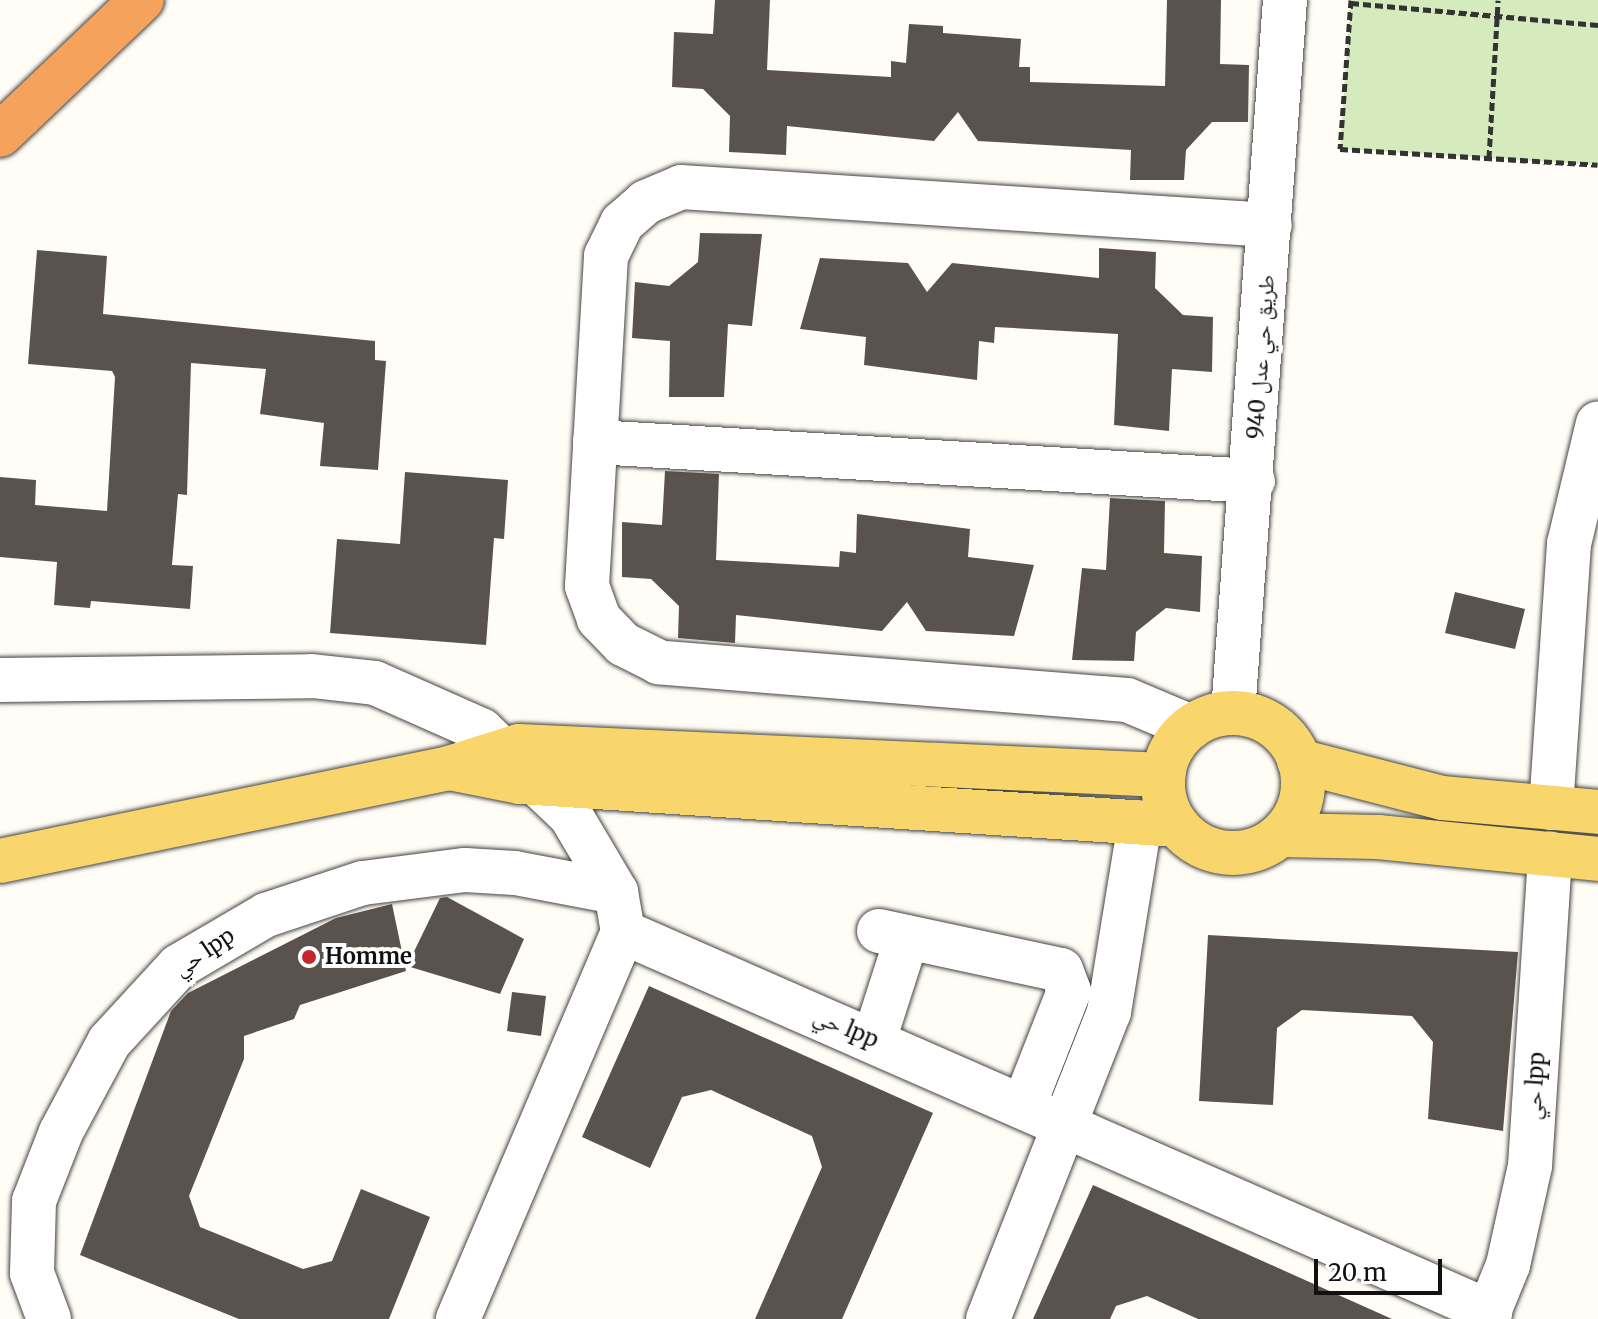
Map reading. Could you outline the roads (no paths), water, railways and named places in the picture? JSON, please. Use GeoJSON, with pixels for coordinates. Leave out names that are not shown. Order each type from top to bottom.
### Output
{"type":"FeatureCollection","features":[{"type":"Feature","properties":{"kind":"highway"},"geometry":{"type":"LineString","coordinates":[[0,135],[142,0]]}},
{"type":"Feature","properties":{"kind":"main road"},"geometry":{"type":"LineString","coordinates":[[1159,824],[1168,810],[1163,775],[1168,756],[1191,727],[1233,713],[1274,726],[1299,761],[1301,801],[1281,835]]}},
{"type":"Feature","properties":{"kind":"main road"},"geometry":{"type":"LineString","coordinates":[[0,861],[449,768],[502,748],[1163,775]]}},
{"type":"Feature","properties":{"kind":"main road"},"geometry":{"type":"LineString","coordinates":[[1299,761],[1394,790],[1598,812]]}},
{"type":"Feature","properties":{"kind":"main road"},"geometry":{"type":"LineString","coordinates":[[449,768],[544,784],[1159,824],[1193,841],[1238,854],[1281,835],[1378,837],[1598,859]]}},
{"type":"Feature","properties":{"kind":"street","name":"طريق حي عدل 940"},"geometry":{"type":"LineString","coordinates":[[1233,713],[1253,481],[1285,0]]}},
{"type":"Feature","properties":{"kind":"street"},"geometry":{"type":"LineString","coordinates":[[1191,727],[1127,700],[659,662],[623,644],[599,619],[587,586],[606,256],[622,223],[646,202],[681,187],[1270,225]]}},
{"type":"Feature","properties":{"kind":"street"},"geometry":{"type":"LineString","coordinates":[[1551,808],[1569,544],[1598,423]]}},
{"type":"Feature","properties":{"kind":"street"},"geometry":{"type":"LineString","coordinates":[[595,442],[1253,481]]}},
{"type":"Feature","properties":{"kind":"street"},"geometry":{"type":"LineString","coordinates":[[0,680],[344,677],[444,709],[502,748],[544,784],[587,840],[620,912],[458,1319]]}},
{"type":"Feature","properties":{"kind":"street"},"geometry":{"type":"LineString","coordinates":[[988,1319],[1068,1124],[1124,950],[1159,824]]}},
{"type":"Feature","properties":{"kind":"street","name":"حي lpp"},"geometry":{"type":"LineString","coordinates":[[49,1319],[29,1249],[34,1201],[61,1132],[109,1042],[179,966],[266,915],[376,881],[490,871],[620,912],[874,1040],[1068,1124],[1488,1315],[1522,1216],[1530,1166],[1550,854]]}},
{"type":"Feature","properties":{"kind":"street"},"geometry":{"type":"LineString","coordinates":[[874,1040],[893,934],[1055,966],[1066,976],[1069,991],[1024,1105]]}},
{"type":"Feature","properties":{"kind":"place","name":"Homme"},"geometry":{"type":"Point","coordinates":[309,957]}}]}
